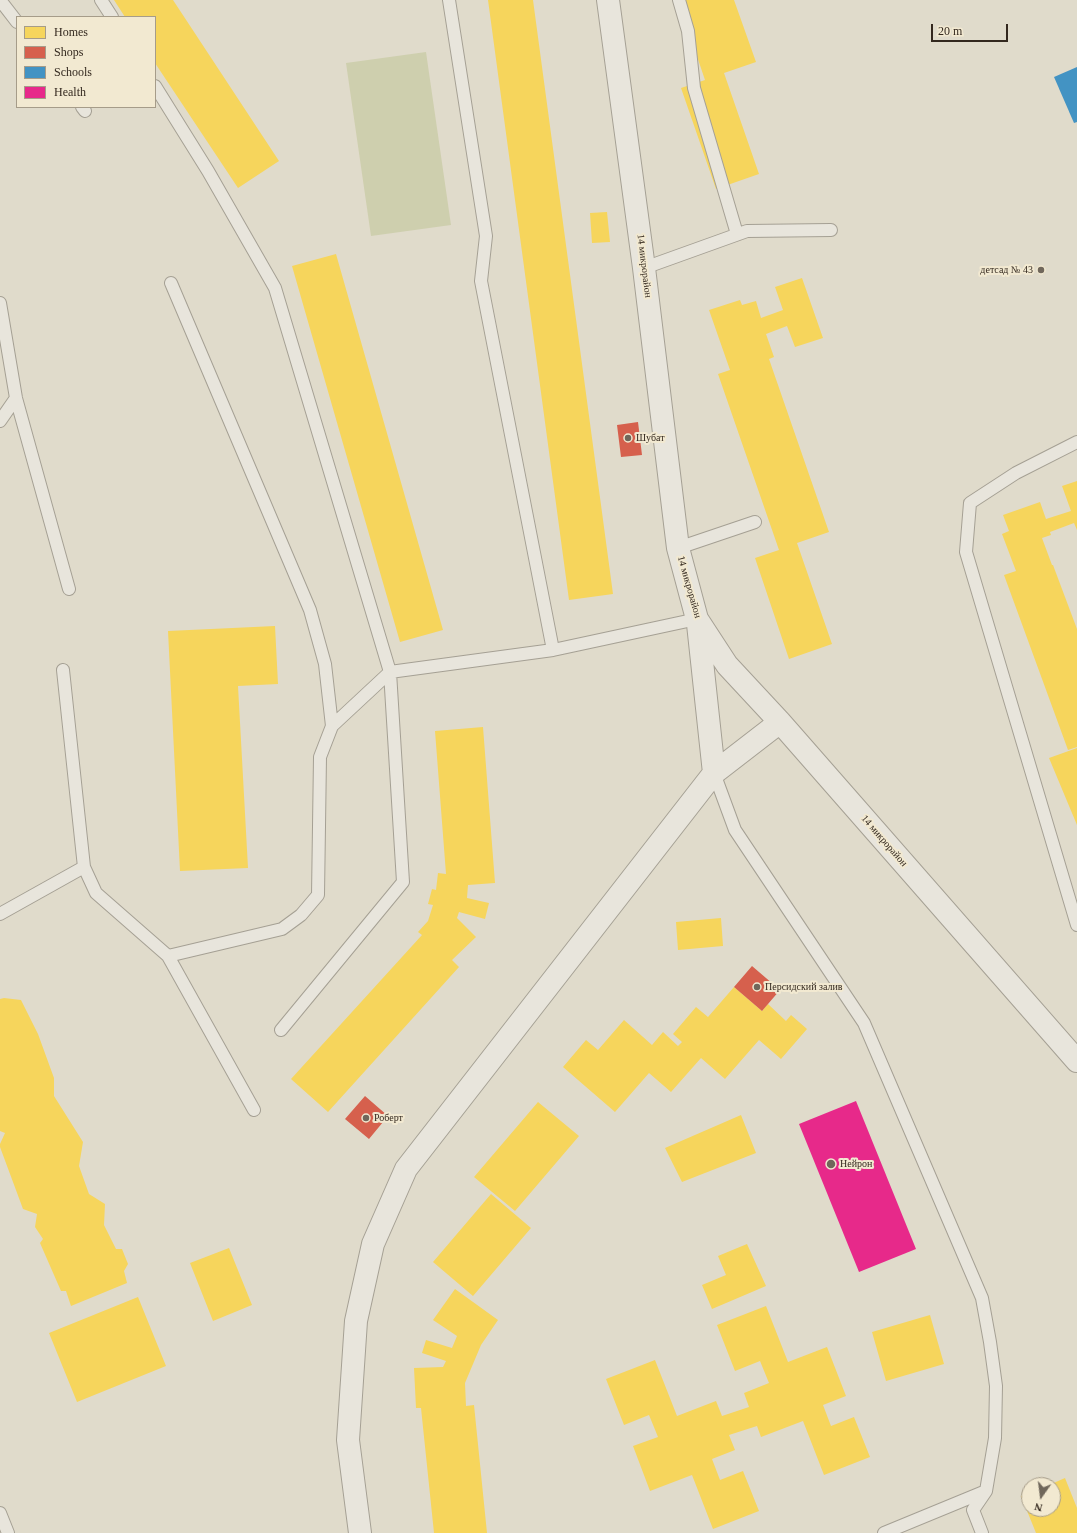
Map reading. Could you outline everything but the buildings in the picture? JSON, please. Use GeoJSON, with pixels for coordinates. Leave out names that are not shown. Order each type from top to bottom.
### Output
{"type":"FeatureCollection","features":[{"type":"Feature","properties":{"kind":"street","name":"14 микрорайон"},"geometry":{"type":"LineString","coordinates":[[608,0],[644,268],[678,548],[697,619],[727,665],[780,722],[1077,1061]]}},
{"type":"Feature","properties":{"kind":"street"},"geometry":{"type":"LineString","coordinates":[[697,619],[714,773]]}},
{"type":"Feature","properties":{"kind":"street"},"geometry":{"type":"LineString","coordinates":[[360,1533],[348,1440],[356,1321],[373,1244],[406,1169],[714,773],[780,722]]}},
{"type":"Feature","properties":{"kind":"lane"},"geometry":{"type":"LineString","coordinates":[[0,0],[16,21]]}},
{"type":"Feature","properties":{"kind":"lane"},"geometry":{"type":"LineString","coordinates":[[101,0],[111,16]]}},
{"type":"Feature","properties":{"kind":"lane"},"geometry":{"type":"LineString","coordinates":[[449,0],[486,236],[481,281],[553,650]]}},
{"type":"Feature","properties":{"kind":"lane"},"geometry":{"type":"LineString","coordinates":[[679,0],[688,31],[694,88],[737,234]]}},
{"type":"Feature","properties":{"kind":"lane"},"geometry":{"type":"LineString","coordinates":[[156,88],[208,171],[275,288],[390,672],[403,882],[281,1030]]}},
{"type":"Feature","properties":{"kind":"lane"},"geometry":{"type":"LineString","coordinates":[[644,268],[747,231],[831,230]]}},
{"type":"Feature","properties":{"kind":"lane"},"geometry":{"type":"LineString","coordinates":[[171,283],[310,610],[325,664],[332,726]]}},
{"type":"Feature","properties":{"kind":"lane"},"geometry":{"type":"LineString","coordinates":[[0,303],[16,398],[69,589]]}},
{"type":"Feature","properties":{"kind":"lane"},"geometry":{"type":"LineString","coordinates":[[0,421],[16,398]]}},
{"type":"Feature","properties":{"kind":"lane"},"geometry":{"type":"LineString","coordinates":[[1077,442],[1016,473],[970,503],[966,552],[1077,925]]}},
{"type":"Feature","properties":{"kind":"lane"},"geometry":{"type":"LineString","coordinates":[[678,548],[755,522]]}},
{"type":"Feature","properties":{"kind":"lane"},"geometry":{"type":"LineString","coordinates":[[168,956],[282,929],[301,915],[318,895],[320,757],[332,726],[390,672],[553,650],[697,619]]}},
{"type":"Feature","properties":{"kind":"lane"},"geometry":{"type":"LineString","coordinates":[[63,670],[84,868],[96,893],[168,956],[254,1110]]}},
{"type":"Feature","properties":{"kind":"lane"},"geometry":{"type":"LineString","coordinates":[[714,773],[735,830],[864,1023],[982,1298],[996,1386],[995,1438],[986,1491],[973,1510],[982,1533]]}},
{"type":"Feature","properties":{"kind":"lane"},"geometry":{"type":"LineString","coordinates":[[0,914],[84,868]]}},
{"type":"Feature","properties":{"kind":"lane"},"geometry":{"type":"LineString","coordinates":[[884,1533],[986,1491]]}},
{"type":"Feature","properties":{"kind":"lane"},"geometry":{"type":"LineString","coordinates":[[0,1513],[8,1533]]}},
{"type":"Feature","properties":{"kind":"green space"},"geometry":{"type":"Polygon","coordinates":[[[426,52],[451,225],[371,236],[346,63],[426,52]]]}},
{"type":"Feature","properties":{"kind":"place","name":"детсад № 43"},"geometry":{"type":"Point","coordinates":[1041,270]}},
{"type":"Feature","properties":{"kind":"place","name":"Шубат"},"geometry":{"type":"Point","coordinates":[628,438]}},
{"type":"Feature","properties":{"kind":"place","name":"Персидский залив"},"geometry":{"type":"Point","coordinates":[757,987]}},
{"type":"Feature","properties":{"kind":"place","name":"Роберт"},"geometry":{"type":"Point","coordinates":[366,1118]}},
{"type":"Feature","properties":{"kind":"place","name":"Нейрон"},"geometry":{"type":"Point","coordinates":[831,1164]}}]}
